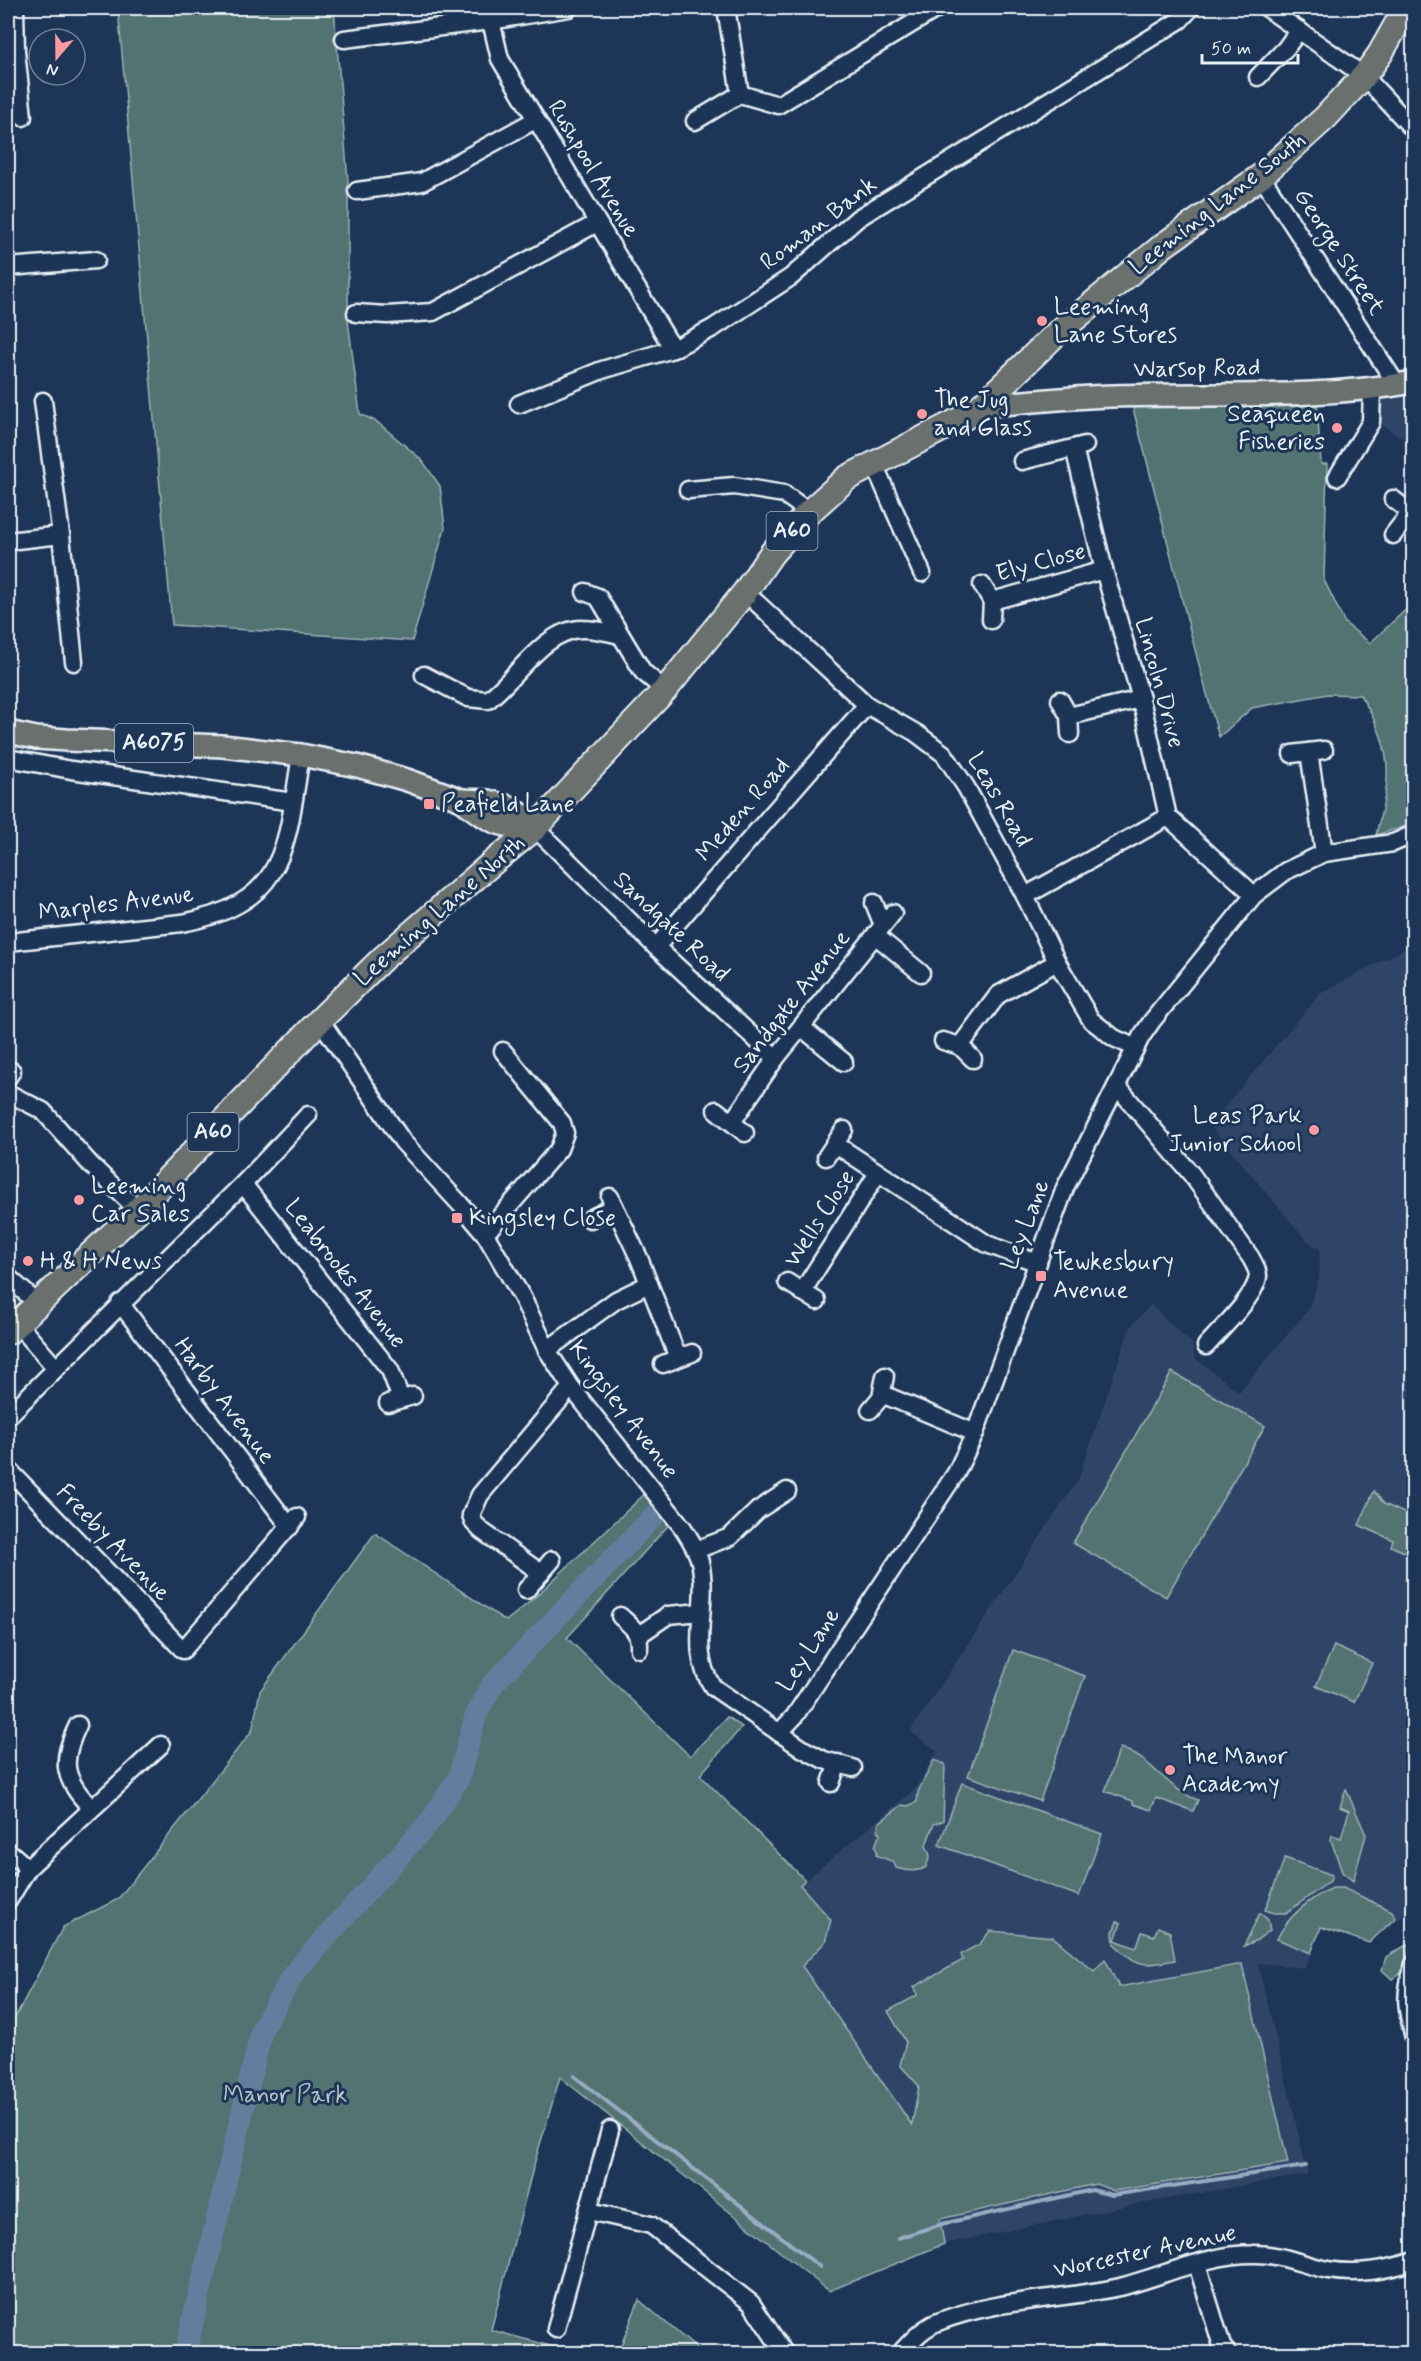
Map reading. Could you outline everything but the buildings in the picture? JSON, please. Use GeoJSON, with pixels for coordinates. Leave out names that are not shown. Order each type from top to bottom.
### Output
{"type":"FeatureCollection","features":[{"type":"Feature","properties":{"kind":"highway","name":"Leeming Lane South"},"geometry":{"type":"LineString","coordinates":[[981,406],[1056,334],[1137,268],[1261,176],[1325,118],[1364,76],[1380,54],[1406,8]]}},
{"type":"Feature","properties":{"kind":"highway","name":"Leeming Lane North"},"geometry":{"type":"LineString","coordinates":[[12,1328],[138,1210],[320,1020],[382,959],[535,828],[665,690],[745,592],[772,553],[809,512],[847,478],[981,406]]}},
{"type":"Feature","properties":{"kind":"main road","name":"Warsop Road"},"geometry":{"type":"LineString","coordinates":[[981,406],[1111,396],[1310,394],[1372,389],[1405,383]]}},
{"type":"Feature","properties":{"kind":"main road","name":"A6075"},"geometry":{"type":"LineString","coordinates":[[8,732],[36,738],[223,746],[302,755],[357,766],[407,780],[462,800],[488,801],[507,806],[526,817],[535,828]]}},
{"type":"Feature","properties":{"kind":"street"},"geometry":{"type":"LineString","coordinates":[[15,8],[22,117]]}},
{"type":"Feature","properties":{"kind":"street"},"geometry":{"type":"LineString","coordinates":[[344,39],[489,14],[569,8]]}},
{"type":"Feature","properties":{"kind":"street"},"geometry":{"type":"LineString","coordinates":[[726,8],[740,94]]}},
{"type":"Feature","properties":{"kind":"street"},"geometry":{"type":"LineString","coordinates":[[694,121],[740,94],[778,105],[938,8]]}},
{"type":"Feature","properties":{"kind":"street","name":"Roman Bank"},"geometry":{"type":"LineString","coordinates":[[519,404],[602,370],[673,349],[713,328],[791,277],[858,218],[1180,20],[1191,8]]}},
{"type":"Feature","properties":{"kind":"street"},"geometry":{"type":"LineString","coordinates":[[1267,8],[1364,76],[1413,130]]}},
{"type":"Feature","properties":{"kind":"street","name":"Rushpool Avenue"},"geometry":{"type":"LineString","coordinates":[[489,14],[501,59],[535,120],[673,349]]}},
{"type":"Feature","properties":{"kind":"street"},"geometry":{"type":"LineString","coordinates":[[1258,77],[1286,48],[1299,30]]}},
{"type":"Feature","properties":{"kind":"street"},"geometry":{"type":"LineString","coordinates":[[357,191],[422,182],[535,120]]}},
{"type":"Feature","properties":{"kind":"street","name":"George Street"},"geometry":{"type":"LineString","coordinates":[[1261,176],[1405,383]]}},
{"type":"Feature","properties":{"kind":"street"},"geometry":{"type":"LineString","coordinates":[[356,313],[387,315],[432,312],[597,223]]}},
{"type":"Feature","properties":{"kind":"street"},"geometry":{"type":"LineString","coordinates":[[8,267],[96,260]]}},
{"type":"Feature","properties":{"kind":"street"},"geometry":{"type":"LineString","coordinates":[[1337,477],[1371,422],[1372,389]]}},
{"type":"Feature","properties":{"kind":"street"},"geometry":{"type":"LineString","coordinates":[[43,402],[61,535],[74,662]]}},
{"type":"Feature","properties":{"kind":"street","name":"Lincoln Drive"},"geometry":{"type":"LineString","coordinates":[[1022,460],[1079,447],[1104,570],[1141,699],[1168,817]]}},
{"type":"Feature","properties":{"kind":"street"},"geometry":{"type":"LineString","coordinates":[[874,464],[922,573]]}},
{"type":"Feature","properties":{"kind":"street"},"geometry":{"type":"LineString","coordinates":[[688,490],[734,486],[784,494],[809,512]]}},
{"type":"Feature","properties":{"kind":"street"},"geometry":{"type":"LineString","coordinates":[[1393,535],[1412,510],[1394,499]]}},
{"type":"Feature","properties":{"kind":"street"},"geometry":{"type":"LineString","coordinates":[[8,541],[61,535]]}},
{"type":"Feature","properties":{"kind":"street","name":"Ely Close"},"geometry":{"type":"LineString","coordinates":[[992,601],[1104,570]]}},
{"type":"Feature","properties":{"kind":"street"},"geometry":{"type":"LineString","coordinates":[[982,585],[992,601],[991,620]]}},
{"type":"Feature","properties":{"kind":"street"},"geometry":{"type":"LineString","coordinates":[[585,592],[598,597],[643,672],[665,690]]}},
{"type":"Feature","properties":{"kind":"street","name":"Leas Road"},"geometry":{"type":"LineString","coordinates":[[745,592],[867,705],[933,745],[954,766],[1025,896],[1057,962],[1092,1020],[1114,1038],[1136,1048]]}},
{"type":"Feature","properties":{"kind":"street"},"geometry":{"type":"LineString","coordinates":[[424,675],[468,698],[488,700],[498,693],[532,656],[557,636],[583,628],[620,635]]}},
{"type":"Feature","properties":{"kind":"street"},"geometry":{"type":"LineString","coordinates":[[1069,716],[1141,699]]}},
{"type":"Feature","properties":{"kind":"street"},"geometry":{"type":"LineString","coordinates":[[1060,700],[1069,716],[1070,734]]}},
{"type":"Feature","properties":{"kind":"street","name":"Meden Road"},"geometry":{"type":"LineString","coordinates":[[656,947],[867,705]]}},
{"type":"Feature","properties":{"kind":"street"},"geometry":{"type":"LineString","coordinates":[[1292,754],[1317,751],[1324,853]]}},
{"type":"Feature","properties":{"kind":"street","name":"Marples Avenue"},"geometry":{"type":"LineString","coordinates":[[8,942],[182,923],[208,918],[229,910],[250,897],[274,869],[286,842],[302,755]]}},
{"type":"Feature","properties":{"kind":"street"},"geometry":{"type":"LineString","coordinates":[[8,758],[71,770],[293,802]]}},
{"type":"Feature","properties":{"kind":"street"},"geometry":{"type":"LineString","coordinates":[[1025,896],[1168,817],[1254,895]]}},
{"type":"Feature","properties":{"kind":"street","name":"Sandgate Road"},"geometry":{"type":"LineString","coordinates":[[535,828],[656,947],[776,1058]]}},
{"type":"Feature","properties":{"kind":"street","name":"Ley Lane"},"geometry":{"type":"LineString","coordinates":[[779,1733],[794,1717],[956,1473],[975,1433],[1065,1188],[1152,1021],[1254,895],[1286,871],[1324,853],[1393,843],[1413,834]]}},
{"type":"Feature","properties":{"kind":"street"},"geometry":{"type":"LineString","coordinates":[[874,903],[883,924],[921,973]]}},
{"type":"Feature","properties":{"kind":"street","name":"Sandgate Avenue"},"geometry":{"type":"LineString","coordinates":[[716,1110],[739,1128],[776,1058],[883,924]]}},
{"type":"Feature","properties":{"kind":"street"},"geometry":{"type":"LineString","coordinates":[[973,1059],[951,1043],[998,995],[1057,962]]}},
{"type":"Feature","properties":{"kind":"street","name":"Kingsley Avenue"},"geometry":{"type":"LineString","coordinates":[[320,1020],[403,1142],[485,1234],[522,1298],[547,1350],[571,1387],[683,1528],[696,1550],[701,1564],[700,1646],[705,1676],[723,1696],[803,1749],[824,1760],[846,1766],[831,1783]]}},
{"type":"Feature","properties":{"kind":"street"},"geometry":{"type":"LineString","coordinates":[[801,1027],[844,1062]]}},
{"type":"Feature","properties":{"kind":"street"},"geometry":{"type":"LineString","coordinates":[[485,1234],[559,1149],[565,1133],[562,1123],[514,1055]]}},
{"type":"Feature","properties":{"kind":"street"},"geometry":{"type":"LineString","coordinates":[[1117,1086],[1192,1175],[1251,1258],[1258,1273],[1256,1285],[1248,1298],[1206,1346]]}},
{"type":"Feature","properties":{"kind":"street"},"geometry":{"type":"LineString","coordinates":[[8,1093],[43,1111],[91,1166],[138,1210]]}},
{"type":"Feature","properties":{"kind":"street"},"geometry":{"type":"LineString","coordinates":[[8,1416],[55,1367],[243,1184],[308,1115]]}},
{"type":"Feature","properties":{"kind":"street"},"geometry":{"type":"LineString","coordinates":[[835,1143],[987,1244],[1038,1263]]}},
{"type":"Feature","properties":{"kind":"street","name":"Wells Close"},"geometry":{"type":"LineString","coordinates":[[802,1292],[878,1173]]}},
{"type":"Feature","properties":{"kind":"street","name":"Leabrooks Avenue"},"geometry":{"type":"LineString","coordinates":[[243,1184],[390,1370],[401,1399]]}},
{"type":"Feature","properties":{"kind":"street"},"geometry":{"type":"LineString","coordinates":[[590,1219],[612,1202],[649,1284],[678,1358]]}},
{"type":"Feature","properties":{"kind":"street"},"geometry":{"type":"LineString","coordinates":[[8,1277],[38,1304]]}},
{"type":"Feature","properties":{"kind":"street","name":"Wells Close"},"geometry":{"type":"LineString","coordinates":[[787,1282],[817,1301]]}},
{"type":"Feature","properties":{"kind":"street"},"geometry":{"type":"LineString","coordinates":[[547,1350],[616,1300],[649,1284]]}},
{"type":"Feature","properties":{"kind":"street","name":"Harby Avenue"},"geometry":{"type":"LineString","coordinates":[[120,1303],[293,1522],[183,1650]]}},
{"type":"Feature","properties":{"kind":"street"},"geometry":{"type":"LineString","coordinates":[[12,1328],[55,1367]]}},
{"type":"Feature","properties":{"kind":"street"},"geometry":{"type":"LineString","coordinates":[[870,1410],[882,1394],[885,1376]]}},
{"type":"Feature","properties":{"kind":"street"},"geometry":{"type":"LineString","coordinates":[[541,1573],[482,1531],[474,1523],[471,1515],[480,1495],[571,1387]]}},
{"type":"Feature","properties":{"kind":"street"},"geometry":{"type":"LineString","coordinates":[[882,1394],[975,1433]]}},
{"type":"Feature","properties":{"kind":"street","name":"Freeby Avenue"},"geometry":{"type":"LineString","coordinates":[[8,1469],[183,1650]]}},
{"type":"Feature","properties":{"kind":"street"},"geometry":{"type":"LineString","coordinates":[[696,1550],[730,1537],[758,1510],[788,1491]]}},
{"type":"Feature","properties":{"kind":"street"},"geometry":{"type":"LineString","coordinates":[[526,1590],[552,1560]]}},
{"type":"Feature","properties":{"kind":"street"},"geometry":{"type":"LineString","coordinates":[[620,1616],[636,1630],[639,1642],[668,1615],[702,1612]]}},
{"type":"Feature","properties":{"kind":"street"},"geometry":{"type":"LineString","coordinates":[[78,1725],[69,1744],[66,1763],[69,1780],[76,1792],[91,1808]]}},
{"type":"Feature","properties":{"kind":"street"},"geometry":{"type":"LineString","coordinates":[[8,1901],[28,1868],[161,1746]]}},
{"type":"Feature","properties":{"kind":"street"},"geometry":{"type":"LineString","coordinates":[[8,1851],[28,1868]]}},
{"type":"Feature","properties":{"kind":"street"},"geometry":{"type":"LineString","coordinates":[[1413,1964],[1406,1988],[1407,2009],[1413,2038]]}},
{"type":"Feature","properties":{"kind":"street"},"geometry":{"type":"LineString","coordinates":[[556,2329],[610,2130]]}},
{"type":"Feature","properties":{"kind":"street"},"geometry":{"type":"LineString","coordinates":[[589,2211],[651,2225],[751,2303],[785,2354]]}},
{"type":"Feature","properties":{"kind":"street","name":"Worcester Avenue"},"geometry":{"type":"LineString","coordinates":[[899,2354],[922,2332],[946,2319],[988,2307],[1120,2287],[1228,2255],[1255,2254],[1285,2258],[1330,2270],[1369,2271],[1413,2261]]}},
{"type":"Feature","properties":{"kind":"street"},"geometry":{"type":"LineString","coordinates":[[1197,2264],[1222,2346],[1228,2354]]}},
{"type":"Feature","properties":{"kind":"shaded area"},"geometry":{"type":"Polygon","coordinates":[[[1413,393],[1414,441],[1411,444],[1376,421],[1375,402],[1413,393]]]}},
{"type":"Feature","properties":{"kind":"shaded area"},"geometry":{"type":"Polygon","coordinates":[[[1413,890],[1413,944],[1407,891],[1413,890]]]}},
{"type":"Feature","properties":{"kind":"shaded area","name":"The Manor Academy"},"geometry":{"type":"Polygon","coordinates":[[[1413,944],[1413,1909],[1369,1943],[1321,1927],[1305,1968],[1258,1963],[1308,2174],[1117,2208],[944,2244],[928,2150],[802,1966],[825,1942],[800,1885],[915,1789],[937,1751],[910,1731],[1078,1480],[1130,1327],[1151,1305],[1192,1344],[1195,1358],[1239,1392],[1308,1310],[1319,1279],[1320,1249],[1307,1241],[1209,1125],[1321,993],[1413,944]]]}},
{"type":"Feature","properties":{"kind":"green space"},"geometry":{"type":"Polygon","coordinates":[[[118,8],[334,8],[348,181],[348,320],[360,414],[377,422],[422,460],[440,486],[445,528],[412,641],[172,625],[118,8]]]}},
{"type":"Feature","properties":{"kind":"green space"},"geometry":{"type":"Polygon","coordinates":[[[1317,404],[1321,464],[1327,464],[1324,580],[1345,623],[1370,643],[1413,603],[1413,824],[1376,835],[1386,786],[1386,757],[1376,724],[1360,695],[1328,694],[1252,708],[1219,737],[1132,405],[1317,404]]]}},
{"type":"Feature","properties":{"kind":"green space"},"geometry":{"type":"Polygon","coordinates":[[[1172,1372],[1265,1426],[1166,1597],[1073,1543],[1172,1372]]]}},
{"type":"Feature","properties":{"kind":"green space","name":"Manor Park"},"geometry":{"type":"Polygon","coordinates":[[[651,1488],[675,1518],[567,1638],[690,1756],[727,1717],[742,1727],[700,1775],[805,1880],[800,1885],[831,1920],[825,1942],[802,1966],[912,2125],[919,2086],[900,2065],[906,2042],[888,2011],[918,1995],[914,1987],[963,1960],[961,1954],[980,1944],[990,1931],[1053,1937],[1094,1971],[1105,1959],[1119,1987],[1242,1964],[1288,2163],[1114,2191],[1096,2184],[940,2219],[944,2244],[829,2291],[560,2077],[533,2168],[491,2330],[577,2353],[8,2354],[8,2031],[63,1927],[118,1899],[252,1731],[260,1691],[375,1533],[506,1621],[533,1599],[651,1488]]]}},
{"type":"Feature","properties":{"kind":"green space"},"geometry":{"type":"Polygon","coordinates":[[[1374,1491],[1384,1504],[1413,1517],[1413,1556],[1391,1546],[1393,1540],[1359,1525],[1374,1491]]]}},
{"type":"Feature","properties":{"kind":"green space"},"geometry":{"type":"Polygon","coordinates":[[[1334,1646],[1372,1663],[1354,1702],[1316,1686],[1334,1646]]]}},
{"type":"Feature","properties":{"kind":"green space"},"geometry":{"type":"Polygon","coordinates":[[[1013,1650],[1085,1676],[1040,1801],[968,1776],[1013,1650]]]}},
{"type":"Feature","properties":{"kind":"green space"},"geometry":{"type":"Polygon","coordinates":[[[1120,1748],[1141,1759],[1177,1789],[1198,1800],[1193,1811],[1156,1798],[1151,1810],[1105,1791],[1120,1748]]]}},
{"type":"Feature","properties":{"kind":"green space"},"geometry":{"type":"Polygon","coordinates":[[[934,1760],[945,1764],[943,1821],[934,1824],[926,1845],[930,1856],[926,1867],[912,1871],[896,1868],[894,1862],[876,1855],[875,1847],[881,1834],[878,1830],[879,1823],[902,1805],[908,1806],[917,1802],[918,1792],[934,1760]]]}},
{"type":"Feature","properties":{"kind":"green space"},"geometry":{"type":"Polygon","coordinates":[[[962,1783],[1102,1834],[1079,1896],[939,1845],[962,1783]]]}},
{"type":"Feature","properties":{"kind":"green space"},"geometry":{"type":"Polygon","coordinates":[[[1346,1789],[1366,1835],[1353,1881],[1342,1872],[1331,1840],[1332,1835],[1341,1838],[1349,1811],[1340,1807],[1346,1789]]]}},
{"type":"Feature","properties":{"kind":"green space"},"geometry":{"type":"Polygon","coordinates":[[[1285,1858],[1332,1875],[1330,1881],[1286,1913],[1275,1913],[1265,1910],[1285,1858]]]}},
{"type":"Feature","properties":{"kind":"green space"},"geometry":{"type":"Polygon","coordinates":[[[1333,1888],[1343,1888],[1392,1911],[1395,1918],[1369,1943],[1321,1927],[1311,1953],[1277,1939],[1287,1923],[1301,1909],[1316,1897],[1333,1888]]]}},
{"type":"Feature","properties":{"kind":"green space"},"geometry":{"type":"Polygon","coordinates":[[[1260,1913],[1268,1920],[1270,1930],[1244,1946],[1260,1913]]]}},
{"type":"Feature","properties":{"kind":"green space"},"geometry":{"type":"Polygon","coordinates":[[[1117,1921],[1121,1923],[1115,1940],[1136,1948],[1142,1932],[1154,1936],[1158,1927],[1170,1932],[1175,1960],[1147,1964],[1130,1957],[1114,1944],[1113,1932],[1117,1921]]]}},
{"type":"Feature","properties":{"kind":"green space"},"geometry":{"type":"Polygon","coordinates":[[[1413,1941],[1400,1974],[1392,1979],[1382,1970],[1386,1957],[1413,1941]]]}},
{"type":"Feature","properties":{"kind":"green space"},"geometry":{"type":"Polygon","coordinates":[[[639,2300],[702,2353],[618,2353],[639,2300]]]}},
{"type":"Feature","properties":{"kind":"waterway"},"geometry":{"type":"LineString","coordinates":[[185,2354],[262,2029],[294,1973],[433,1818],[459,1777],[476,1715],[493,1684],[654,1516]]}},
{"type":"Feature","properties":{"kind":"waterway"},"geometry":{"type":"LineString","coordinates":[[574,2076],[820,2267]]}},
{"type":"Feature","properties":{"kind":"waterway"},"geometry":{"type":"LineString","coordinates":[[898,2238],[942,2224],[1092,2190],[1112,2195],[1306,2166]]}},
{"type":"Feature","properties":{"kind":"place","name":"Leeming Lane Stores"},"geometry":{"type":"Point","coordinates":[1042,321]}},
{"type":"Feature","properties":{"kind":"place","name":"The Jug and Glass"},"geometry":{"type":"Point","coordinates":[922,414]}},
{"type":"Feature","properties":{"kind":"place","name":"Seaqueen Fisheries"},"geometry":{"type":"Point","coordinates":[1337,428]}},
{"type":"Feature","properties":{"kind":"place","name":"Peafield Lane"},"geometry":{"type":"Point","coordinates":[429,804]}},
{"type":"Feature","properties":{"kind":"place","name":"Leas Park Junior School"},"geometry":{"type":"Point","coordinates":[1314,1130]}},
{"type":"Feature","properties":{"kind":"place","name":"Leeming Car Sales"},"geometry":{"type":"Point","coordinates":[79,1200]}},
{"type":"Feature","properties":{"kind":"place","name":"Kingsley Close"},"geometry":{"type":"Point","coordinates":[457,1218]}},
{"type":"Feature","properties":{"kind":"place","name":"H & H News"},"geometry":{"type":"Point","coordinates":[28,1261]}},
{"type":"Feature","properties":{"kind":"place","name":"Tewkesbury Avenue"},"geometry":{"type":"Point","coordinates":[1041,1276]}},
{"type":"Feature","properties":{"kind":"place","name":"The Manor Academy"},"geometry":{"type":"Point","coordinates":[1170,1770]}}]}
